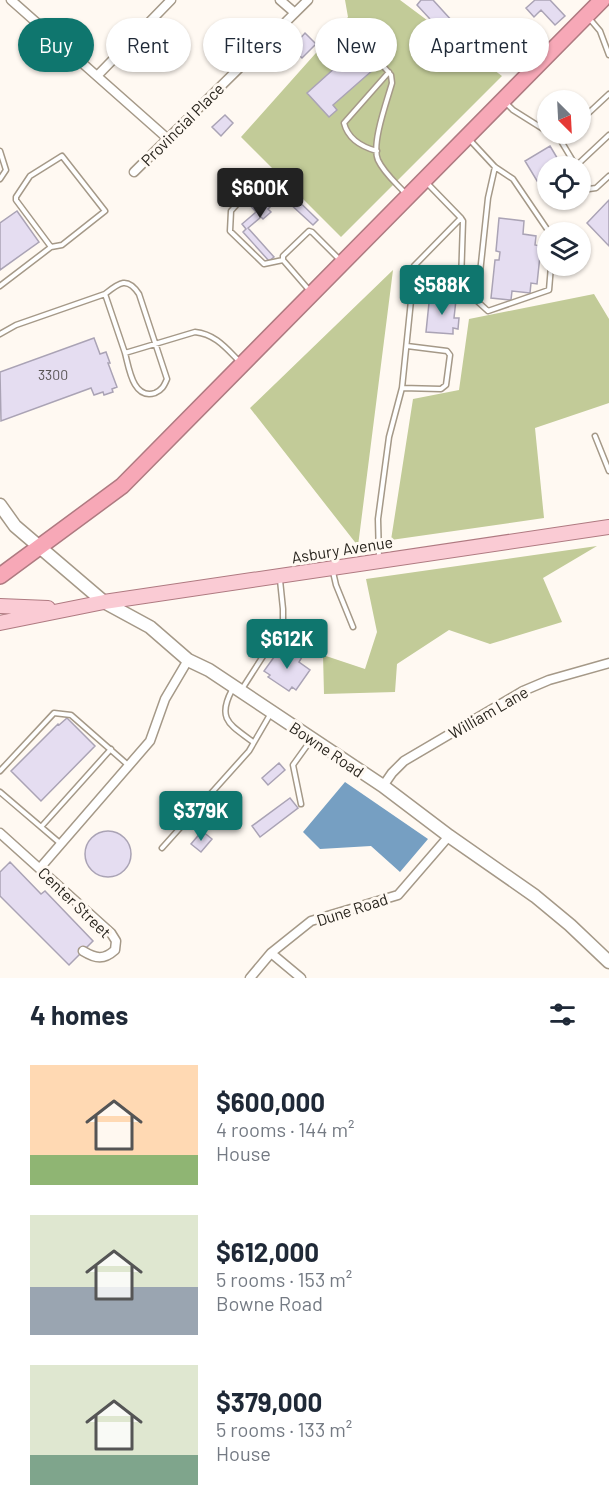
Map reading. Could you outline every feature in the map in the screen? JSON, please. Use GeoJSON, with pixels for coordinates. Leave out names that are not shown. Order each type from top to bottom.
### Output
{"type":"FeatureCollection","features":[{"type":"Feature","properties":{"kind":"highway"},"geometry":{"type":"LineString","coordinates":[[0,576],[122,486],[602,0]]}},
{"type":"Feature","properties":{"kind":"highway"},"geometry":{"type":"LineString","coordinates":[[0,567],[39,546]]}},
{"type":"Feature","properties":{"kind":"main road","name":"Asbury Avenue"},"geometry":{"type":"LineString","coordinates":[[0,623],[104,602],[609,527]]}},
{"type":"Feature","properties":{"kind":"main road","name":"Asbury Avenue"},"geometry":{"type":"LineString","coordinates":[[0,606],[80,607]]}},
{"type":"Feature","properties":{"kind":"street"},"geometry":{"type":"LineString","coordinates":[[11,0],[168,139]]}},
{"type":"Feature","properties":{"kind":"street"},"geometry":{"type":"LineString","coordinates":[[97,75],[171,0]]}},
{"type":"Feature","properties":{"kind":"street"},"geometry":{"type":"LineString","coordinates":[[280,0],[295,13]]}},
{"type":"Feature","properties":{"kind":"street","name":"Provincial Place"},"geometry":{"type":"LineString","coordinates":[[134,172],[308,0]]}},
{"type":"Feature","properties":{"kind":"street","name":"Bowne Road"},"geometry":{"type":"LineString","coordinates":[[0,505],[15,526],[104,602],[150,627],[188,660],[209,670],[383,786],[448,836],[535,896],[609,962]]}},
{"type":"Feature","properties":{"kind":"street"},"geometry":{"type":"LineString","coordinates":[[40,868],[150,741],[165,699],[188,660]]}},
{"type":"Feature","properties":{"kind":"street","name":"William Lane"},"geometry":{"type":"LineString","coordinates":[[383,786],[404,761],[523,691],[549,680],[609,663]]}},
{"type":"Feature","properties":{"kind":"street","name":"Center Street"},"geometry":{"type":"LineString","coordinates":[[0,833],[111,933],[116,941],[115,950],[108,956],[99,958],[83,951]]}},
{"type":"Feature","properties":{"kind":"street","name":"Dune Road"},"geometry":{"type":"LineString","coordinates":[[250,978],[271,953],[311,921],[398,895],[448,836]]}},
{"type":"Feature","properties":{"kind":"street"},"geometry":{"type":"LineString","coordinates":[[271,953],[301,978]]}},
{"type":"Feature","properties":{"kind":"lane"},"geometry":{"type":"LineString","coordinates":[[587,15],[600,31],[609,55]]}},
{"type":"Feature","properties":{"kind":"lane"},"geometry":{"type":"LineString","coordinates":[[377,151],[365,148],[354,140],[345,129],[344,123],[389,72]]}},
{"type":"Feature","properties":{"kind":"lane"},"geometry":{"type":"LineString","coordinates":[[389,72],[392,82],[377,151],[378,159],[386,173],[408,195]]}},
{"type":"Feature","properties":{"kind":"lane"},"geometry":{"type":"LineString","coordinates":[[591,111],[609,94]]}},
{"type":"Feature","properties":{"kind":"lane"},"geometry":{"type":"LineString","coordinates":[[503,100],[513,110],[537,125]]}},
{"type":"Feature","properties":{"kind":"lane"},"geometry":{"type":"LineString","coordinates":[[587,156],[609,135]]}},
{"type":"Feature","properties":{"kind":"lane"},"geometry":{"type":"LineString","coordinates":[[467,136],[495,166],[513,179],[542,222]]}},
{"type":"Feature","properties":{"kind":"lane"},"geometry":{"type":"LineString","coordinates":[[0,151],[6,170],[0,179]]}},
{"type":"Feature","properties":{"kind":"lane"},"geometry":{"type":"LineString","coordinates":[[0,286],[51,247],[62,245],[105,212],[62,156],[30,176],[16,197],[16,201],[51,247]]}},
{"type":"Feature","properties":{"kind":"lane"},"geometry":{"type":"LineString","coordinates":[[495,166],[488,198],[477,301],[488,311],[549,290],[550,276]]}},
{"type":"Feature","properties":{"kind":"lane"},"geometry":{"type":"LineString","coordinates":[[591,189],[596,188],[609,176]]}},
{"type":"Feature","properties":{"kind":"lane"},"geometry":{"type":"LineString","coordinates":[[413,281],[459,285],[461,282],[464,225],[461,218],[423,180]]}},
{"type":"Feature","properties":{"kind":"lane"},"geometry":{"type":"LineString","coordinates":[[254,185],[231,211],[230,231],[264,264],[283,260]]}},
{"type":"Feature","properties":{"kind":"lane"},"geometry":{"type":"LineString","coordinates":[[379,561],[378,519],[389,436],[402,388],[414,266],[461,218]]}},
{"type":"Feature","properties":{"kind":"lane"},"geometry":{"type":"LineString","coordinates":[[283,260],[283,256],[309,231],[342,262]]}},
{"type":"Feature","properties":{"kind":"lane"},"geometry":{"type":"LineString","coordinates":[[283,260],[312,293]]}},
{"type":"Feature","properties":{"kind":"lane"},"geometry":{"type":"LineString","coordinates":[[0,334],[16,325],[105,294],[118,284],[127,282],[135,287],[139,294],[167,379],[159,391],[148,394],[140,392],[135,387],[105,294]]}},
{"type":"Feature","properties":{"kind":"lane"},"geometry":{"type":"LineString","coordinates":[[124,353],[188,333],[203,332],[218,340],[242,364]]}},
{"type":"Feature","properties":{"kind":"lane"},"geometry":{"type":"LineString","coordinates":[[402,388],[441,388],[446,385],[450,355],[447,351],[407,346]]}},
{"type":"Feature","properties":{"kind":"lane"},"geometry":{"type":"LineString","coordinates":[[595,436],[609,471]]}},
{"type":"Feature","properties":{"kind":"lane"},"geometry":{"type":"LineString","coordinates":[[332,568],[336,585],[353,627]]}},
{"type":"Feature","properties":{"kind":"lane"},"geometry":{"type":"LineString","coordinates":[[253,742],[228,722],[224,712],[226,700],[237,689],[283,626],[280,576]]}},
{"type":"Feature","properties":{"kind":"lane"},"geometry":{"type":"LineString","coordinates":[[0,771],[54,712],[71,715],[129,765]]}},
{"type":"Feature","properties":{"kind":"lane"},"geometry":{"type":"LineString","coordinates":[[162,848],[249,751],[271,712]]}},
{"type":"Feature","properties":{"kind":"lane"},"geometry":{"type":"LineString","coordinates":[[301,804],[293,765],[312,739]]}},
{"type":"Feature","properties":{"kind":"lane"},"geometry":{"type":"LineString","coordinates":[[41,827],[111,749]]}},
{"type":"Feature","properties":{"kind":"lane"},"geometry":{"type":"LineString","coordinates":[[0,792],[61,844]]}},
{"type":"Feature","properties":{"kind":"green space"},"geometry":{"type":"Polygon","coordinates":[[[345,0],[400,0],[424,18],[409,18],[409,72],[497,72],[502,76],[341,237],[241,137],[299,72],[303,72],[303,67],[315,54],[315,72],[397,72],[397,18],[348,17],[345,0]]]}},
{"type":"Feature","properties":{"kind":"green space"},"geometry":{"type":"Polygon","coordinates":[[[393,270],[358,546],[250,408],[393,270]]]}},
{"type":"Feature","properties":{"kind":"green space"},"geometry":{"type":"Polygon","coordinates":[[[594,294],[609,319],[609,403],[535,428],[544,518],[391,540],[413,399],[459,390],[469,319],[594,294]]]}},
{"type":"Feature","properties":{"kind":"green space"},"geometry":{"type":"Polygon","coordinates":[[[597,546],[543,578],[562,622],[490,644],[449,630],[397,664],[395,692],[324,694],[323,655],[365,669],[377,632],[366,579],[597,546]]]}},
{"type":"Feature","properties":{"kind":"water"},"geometry":{"type":"Polygon","coordinates":[[[345,782],[428,839],[400,872],[371,846],[320,849],[303,832],[345,782]]]}},
{"type":"Feature","properties":{"kind":"building"},"geometry":{"type":"Polygon","coordinates":[[[421,0],[433,0],[449,18],[429,18],[417,5],[421,0]]]}},
{"type":"Feature","properties":{"kind":"building"},"geometry":{"type":"Polygon","coordinates":[[[535,0],[550,0],[565,16],[555,25],[541,10],[534,17],[526,8],[535,0]]]}},
{"type":"Feature","properties":{"kind":"building"},"geometry":{"type":"Polygon","coordinates":[[[305,33],[315,45],[303,57],[303,35],[305,33]]]}},
{"type":"Feature","properties":{"kind":"building"},"geometry":{"type":"Polygon","coordinates":[[[330,72],[371,72],[333,105],[337,110],[329,117],[307,93],[330,72]]]}},
{"type":"Feature","properties":{"kind":"building"},"geometry":{"type":"Polygon","coordinates":[[[225,115],[233,123],[221,136],[212,127],[225,115]]]}},
{"type":"Feature","properties":{"kind":"building"},"geometry":{"type":"Polygon","coordinates":[[[550,146],[556,156],[537,156],[537,181],[525,161],[550,146]]]}},
{"type":"Feature","properties":{"kind":"building"},"geometry":{"type":"Polygon","coordinates":[[[282,185],[318,220],[313,225],[276,191],[282,185]]]}},
{"type":"Feature","properties":{"kind":"building"},"geometry":{"type":"Polygon","coordinates":[[[270,187],[281,197],[268,209],[271,212],[248,228],[274,257],[269,261],[243,232],[246,229],[242,224],[256,212],[248,203],[252,199],[250,197],[253,194],[263,205],[270,198],[264,192],[270,187]]]}},
{"type":"Feature","properties":{"kind":"building"},"geometry":{"type":"Polygon","coordinates":[[[609,200],[609,246],[591,227],[591,222],[588,222],[609,200]]]}},
{"type":"Feature","properties":{"kind":"building"},"geometry":{"type":"Polygon","coordinates":[[[17,211],[39,242],[0,270],[0,223],[17,211]]]}},
{"type":"Feature","properties":{"kind":"building"},"geometry":{"type":"Polygon","coordinates":[[[499,218],[524,221],[523,234],[536,236],[535,245],[537,245],[537,284],[531,283],[530,293],[512,291],[511,300],[491,298],[495,260],[499,260],[500,252],[496,251],[499,218]]]}},
{"type":"Feature","properties":{"kind":"building"},"geometry":{"type":"Polygon","coordinates":[[[430,293],[436,294],[435,298],[456,300],[454,318],[459,318],[458,329],[453,328],[453,334],[426,332],[430,293]]]}},
{"type":"Feature","properties":{"kind":"building"},"geometry":{"type":"Polygon","coordinates":[[[94,338],[100,354],[106,352],[110,363],[108,363],[117,387],[112,389],[113,392],[94,395],[91,388],[1,421],[0,372],[94,338]]]}},
{"type":"Feature","properties":{"kind":"building"},"geometry":{"type":"Polygon","coordinates":[[[279,650],[289,657],[293,651],[302,657],[299,662],[310,670],[296,690],[292,687],[289,691],[268,677],[270,675],[264,671],[279,650]]]}},
{"type":"Feature","properties":{"kind":"building"},"geometry":{"type":"Polygon","coordinates":[[[67,718],[95,746],[41,801],[11,771],[58,724],[67,718]]]}},
{"type":"Feature","properties":{"kind":"building"},"geometry":{"type":"Polygon","coordinates":[[[279,763],[285,770],[268,785],[262,778],[279,763]]]}},
{"type":"Feature","properties":{"kind":"building"},"geometry":{"type":"Polygon","coordinates":[[[290,798],[298,808],[260,837],[252,826],[290,798]]]}},
{"type":"Feature","properties":{"kind":"building"},"geometry":{"type":"Polygon","coordinates":[[[108,831],[124,838],[131,854],[124,870],[108,877],[92,870],[85,854],[92,838],[108,831]]]}},
{"type":"Feature","properties":{"kind":"building"},"geometry":{"type":"Polygon","coordinates":[[[202,831],[212,839],[201,852],[191,844],[202,831]]]}},
{"type":"Feature","properties":{"kind":"building"},"geometry":{"type":"Polygon","coordinates":[[[10,862],[41,894],[45,891],[93,941],[69,965],[0,896],[0,872],[10,862]]]}}]}
